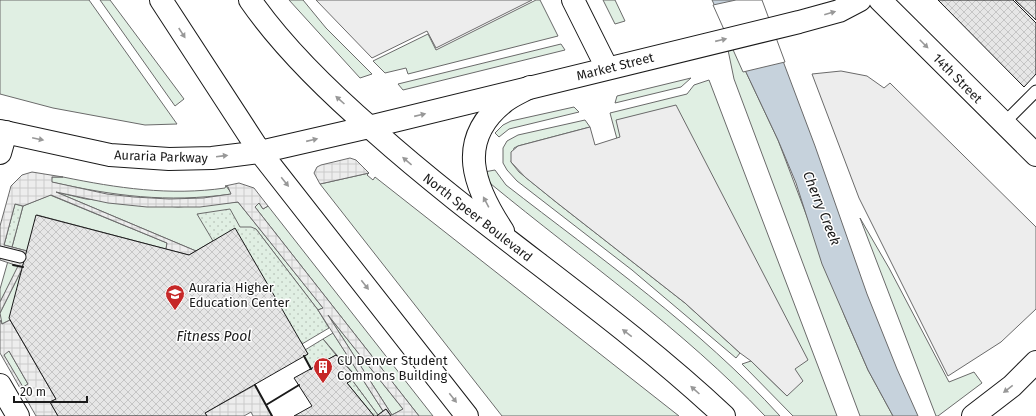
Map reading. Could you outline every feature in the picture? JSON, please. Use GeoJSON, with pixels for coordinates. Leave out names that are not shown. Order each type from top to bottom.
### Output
{"type":"FeatureCollection","features":[{"type":"Feature","properties":{"kind":"main road"},"geometry":{"type":"LineString","coordinates":[[161,0],[260,152],[467,416]]}},
{"type":"Feature","properties":{"kind":"main road","name":"North Speer Boulevard"},"geometry":{"type":"LineString","coordinates":[[250,0],[263,19],[326,88],[407,160],[514,246],[658,357],[724,416]]}},
{"type":"Feature","properties":{"kind":"main road"},"geometry":{"type":"LineString","coordinates":[[573,0],[607,68]]}},
{"type":"Feature","properties":{"kind":"main road","name":"Market Street"},"geometry":{"type":"LineString","coordinates":[[369,126],[799,22],[839,11],[860,0]]}},
{"type":"Feature","properties":{"kind":"main road","name":"14th Street"},"geometry":{"type":"LineString","coordinates":[[880,0],[1036,155]]}},
{"type":"Feature","properties":{"kind":"main road"},"geometry":{"type":"LineString","coordinates":[[514,246],[483,198],[475,173],[473,147],[482,128],[493,112],[504,102],[530,86]]}},
{"type":"Feature","properties":{"kind":"main road","name":"Auraria Parkway"},"geometry":{"type":"LineString","coordinates":[[3,131],[110,155],[169,159],[212,158],[260,152],[369,126]]}},
{"type":"Feature","properties":{"kind":"main road"},"geometry":{"type":"LineString","coordinates":[[0,153],[3,131]]}},
{"type":"Feature","properties":{"kind":"main road"},"geometry":{"type":"LineString","coordinates":[[973,416],[1012,386],[1036,362]]}},
{"type":"Feature","properties":{"kind":"main road"},"geometry":{"type":"LineString","coordinates":[[0,385],[18,416]]}},
{"type":"Feature","properties":{"kind":"lane"},"geometry":{"type":"LineString","coordinates":[[1004,123],[1036,91]]}},
{"type":"Feature","properties":{"kind":"lane"},"geometry":{"type":"LineString","coordinates":[[0,252],[20,257]]}},
{"type":"Feature","properties":{"kind":"green space"},"geometry":{"type":"Polygon","coordinates":[[[0,0],[89,0],[177,124],[145,125],[53,108],[0,94],[0,0]]]}},
{"type":"Feature","properties":{"kind":"green space"},"geometry":{"type":"Polygon","coordinates":[[[100,0],[110,0],[184,99],[175,106],[100,0]]]}},
{"type":"Feature","properties":{"kind":"green space"},"geometry":{"type":"Polygon","coordinates":[[[289,0],[303,0],[326,28],[372,74],[360,78],[289,0]]]}},
{"type":"Feature","properties":{"kind":"green space"},"geometry":{"type":"Polygon","coordinates":[[[536,0],[540,0],[558,36],[408,74],[406,68],[385,73],[373,61],[428,34],[436,50],[536,0]]]}},
{"type":"Feature","properties":{"kind":"green space"},"geometry":{"type":"Polygon","coordinates":[[[603,0],[615,0],[625,21],[615,24],[603,0]]]}},
{"type":"Feature","properties":{"kind":"green space"},"geometry":{"type":"Polygon","coordinates":[[[722,21],[778,140],[845,317],[868,370],[893,416],[860,416],[734,79],[722,21]]]}},
{"type":"Feature","properties":{"kind":"green space"},"geometry":{"type":"Polygon","coordinates":[[[561,44],[565,50],[403,90],[398,84],[561,44]]]}},
{"type":"Feature","properties":{"kind":"green space"},"geometry":{"type":"Polygon","coordinates":[[[691,78],[681,87],[615,103],[617,96],[691,78]]]}},
{"type":"Feature","properties":{"kind":"green space"},"geometry":{"type":"Polygon","coordinates":[[[709,80],[837,416],[793,416],[742,364],[751,361],[787,396],[617,120],[621,137],[617,139],[610,113],[687,94],[694,85],[709,80]]]}},
{"type":"Feature","properties":{"kind":"green space"},"geometry":{"type":"Polygon","coordinates":[[[574,107],[579,112],[509,129],[499,137],[495,133],[503,125],[511,121],[574,107]]]}},
{"type":"Feature","properties":{"kind":"green space"},"geometry":{"type":"Polygon","coordinates":[[[585,120],[590,127],[514,148],[511,162],[519,172],[556,202],[685,303],[740,353],[736,358],[632,270],[517,181],[507,170],[503,163],[503,148],[507,141],[518,135],[585,120]]]}},
{"type":"Feature","properties":{"kind":"green space"},"geometry":{"type":"Polygon","coordinates":[[[495,170],[506,185],[683,323],[717,353],[780,416],[765,416],[734,384],[667,325],[491,184],[484,172],[495,170]]]}},
{"type":"Feature","properties":{"kind":"green space"},"geometry":{"type":"Polygon","coordinates":[[[369,173],[367,175],[373,180],[375,177],[679,416],[502,416],[320,184],[369,173]]]}},
{"type":"Feature","properties":{"kind":"green space"},"geometry":{"type":"Polygon","coordinates":[[[52,177],[63,177],[144,190],[184,191],[225,188],[226,186],[232,194],[185,198],[141,197],[97,191],[51,182],[52,177]]]}},
{"type":"Feature","properties":{"kind":"green space"},"geometry":{"type":"Polygon","coordinates":[[[56,192],[86,199],[178,207],[238,202],[323,308],[318,310],[256,229],[213,241],[196,251],[56,192]]]}},
{"type":"Feature","properties":{"kind":"green space"},"geometry":{"type":"Polygon","coordinates":[[[50,195],[167,243],[166,249],[37,215],[27,251],[12,247],[23,206],[50,195]]]}},
{"type":"Feature","properties":{"kind":"green space"},"geometry":{"type":"Polygon","coordinates":[[[259,203],[263,209],[268,206],[433,416],[419,416],[255,207],[259,203]]]}},
{"type":"Feature","properties":{"kind":"green space"},"geometry":{"type":"Polygon","coordinates":[[[15,204],[23,206],[12,247],[4,245],[15,204]]]}},
{"type":"Feature","properties":{"kind":"green space"},"geometry":{"type":"Polygon","coordinates":[[[230,209],[240,227],[251,227],[256,229],[318,310],[329,328],[302,344],[213,241],[197,214],[230,209]]]}},
{"type":"Feature","properties":{"kind":"green space"},"geometry":{"type":"Polygon","coordinates":[[[860,218],[889,268],[949,382],[974,372],[982,383],[938,416],[936,416],[860,218]]]}},
{"type":"Feature","properties":{"kind":"green space"},"geometry":{"type":"Polygon","coordinates":[[[8,261],[19,266],[0,302],[0,289],[8,261]]]}},
{"type":"Feature","properties":{"kind":"green space"},"geometry":{"type":"Polygon","coordinates":[[[22,269],[10,320],[2,324],[0,313],[22,269]]]}},
{"type":"Feature","properties":{"kind":"green space"},"geometry":{"type":"Polygon","coordinates":[[[328,315],[403,409],[392,415],[328,315]]]}},
{"type":"Feature","properties":{"kind":"green space"},"geometry":{"type":"Polygon","coordinates":[[[333,333],[383,411],[378,415],[352,380],[356,377],[323,339],[333,333]]]}},
{"type":"Feature","properties":{"kind":"green space"},"geometry":{"type":"Polygon","coordinates":[[[323,339],[336,355],[311,369],[304,356],[308,354],[305,350],[323,339]]]}},
{"type":"Feature","properties":{"kind":"green space"},"geometry":{"type":"Polygon","coordinates":[[[9,351],[28,384],[23,388],[3,354],[9,351]]]}},
{"type":"Feature","properties":{"kind":"green space"},"geometry":{"type":"Polygon","coordinates":[[[352,380],[378,415],[374,416],[347,383],[352,380]]]}},
{"type":"Feature","properties":{"kind":"shaded area"},"geometry":{"type":"Polygon","coordinates":[[[316,0],[532,0],[436,48],[427,31],[372,58],[316,0]]]}},
{"type":"Feature","properties":{"kind":"shaded area"},"geometry":{"type":"Polygon","coordinates":[[[841,71],[867,76],[884,88],[890,83],[1036,227],[1036,309],[1001,342],[948,376],[859,198],[812,74],[841,71]]]}},
{"type":"Feature","properties":{"kind":"shaded area"},"geometry":{"type":"Polygon","coordinates":[[[676,105],[808,360],[795,369],[803,381],[787,396],[751,361],[740,353],[685,303],[525,177],[511,162],[511,152],[518,146],[590,127],[595,145],[620,137],[616,120],[676,105]]]}},
{"type":"Feature","properties":{"kind":"shaded area"},"geometry":{"type":"Polygon","coordinates":[[[350,158],[356,160],[369,173],[320,184],[314,173],[317,167],[350,158]]]}},
{"type":"Feature","properties":{"kind":"shaded area"},"geometry":{"type":"Polygon","coordinates":[[[32,172],[63,177],[52,177],[52,182],[107,194],[169,199],[203,198],[231,194],[228,187],[225,186],[239,183],[254,188],[268,206],[263,209],[259,203],[255,207],[419,416],[391,416],[386,409],[383,411],[318,310],[323,308],[238,202],[200,207],[147,207],[108,203],[56,192],[196,251],[189,255],[166,249],[167,243],[51,195],[23,206],[15,204],[4,245],[27,251],[22,269],[0,313],[0,302],[18,266],[0,260],[0,226],[11,186],[22,175],[32,172]],[[328,315],[392,415],[403,409],[328,315]]]}},
{"type":"Feature","properties":{"kind":"shaded area"},"geometry":{"type":"Polygon","coordinates":[[[0,320],[2,324],[10,320],[56,399],[50,402],[58,416],[36,416],[0,353],[0,320]],[[9,351],[4,355],[23,387],[28,384],[9,351]]]}},
{"type":"Feature","properties":{"kind":"shaded area"},"geometry":{"type":"Polygon","coordinates":[[[255,385],[272,416],[253,416],[251,412],[244,416],[207,416],[205,413],[255,385]]]}},
{"type":"Feature","properties":{"kind":"water","name":"Cherry Creek"},"geometry":{"type":"Polygon","coordinates":[[[712,0],[760,0],[815,146],[867,294],[897,369],[918,416],[893,416],[868,370],[822,264],[796,183],[778,140],[712,0]]]}},
{"type":"Feature","properties":{"kind":"pier"},"geometry":{"type":"Polygon","coordinates":[[[736,0],[762,0],[785,62],[743,72],[713,5],[736,0]]]}},
{"type":"Feature","properties":{"kind":"building"},"geometry":{"type":"Polygon","coordinates":[[[938,0],[1013,0],[1036,23],[1036,74],[1024,87],[938,0]]]}},
{"type":"Feature","properties":{"kind":"building"},"geometry":{"type":"Polygon","coordinates":[[[1015,0],[1036,0],[1036,20],[1015,0]]]}},
{"type":"Feature","properties":{"kind":"building"},"geometry":{"type":"Polygon","coordinates":[[[36,215],[189,255],[235,228],[308,354],[205,413],[207,416],[58,416],[50,402],[56,399],[9,318],[36,215]]]}},
{"type":"Feature","properties":{"kind":"building","name":"CU Denver Student Commons Building"},"geometry":{"type":"Polygon","coordinates":[[[336,355],[357,377],[347,383],[374,416],[294,416],[312,406],[294,378],[336,355]]]}},
{"type":"Feature","properties":{"kind":"building","name":"CU Denver Student Commons Building"},"geometry":{"type":"Polygon","coordinates":[[[386,409],[391,416],[377,416],[378,415],[386,409]]]}},
{"type":"Feature","properties":{"kind":"wall"},"geometry":{"type":"LineString","coordinates":[[13,265],[23,267]]}},
{"type":"Feature","properties":{"kind":"wall"},"geometry":{"type":"LineString","coordinates":[[304,356],[311,369]]}},
{"type":"Feature","properties":{"kind":"wall"},"geometry":{"type":"LineString","coordinates":[[255,385],[266,405],[299,385]]}},
{"type":"Feature","properties":{"kind":"wall"},"geometry":{"type":"LineString","coordinates":[[266,405],[272,416]]}},
{"type":"Feature","properties":{"kind":"place","name":"Auraria Higher Education Center"},"geometry":{"type":"Point","coordinates":[175,311]}},
{"type":"Feature","properties":{"kind":"place","name":"CU Denver Student Commons Building"},"geometry":{"type":"Point","coordinates":[323,384]}},
{"type":"Feature","properties":{"kind":"water label","name":"Fitness Pool"},"geometry":{"type":"Point","coordinates":[214,336]}}]}
